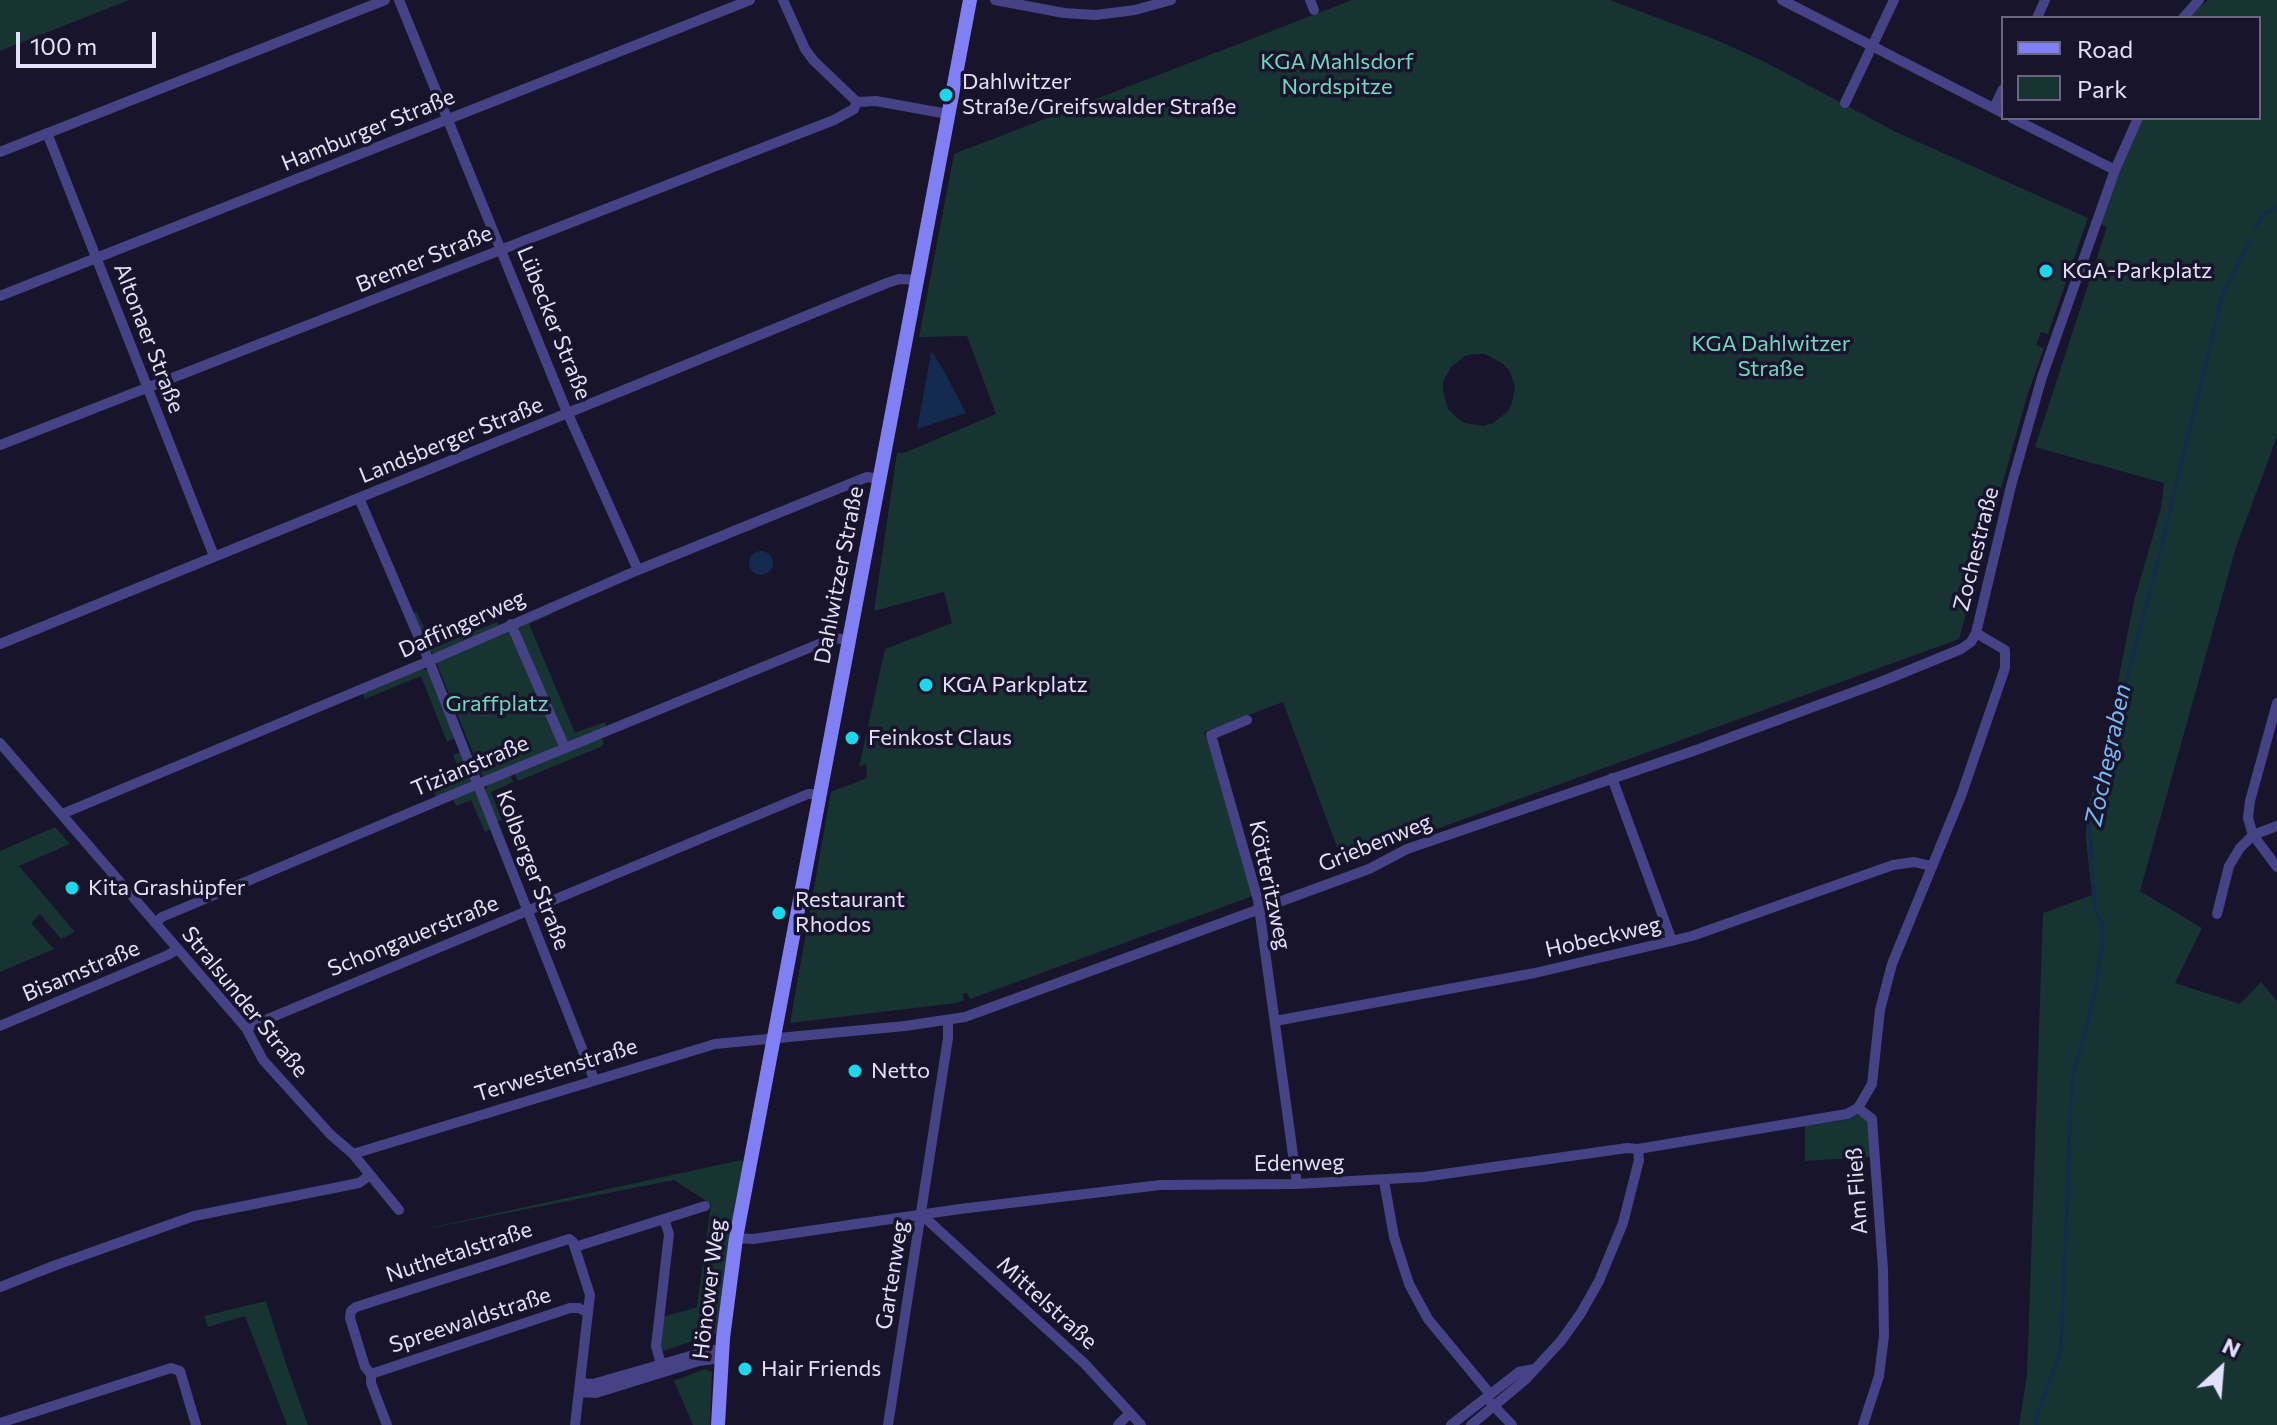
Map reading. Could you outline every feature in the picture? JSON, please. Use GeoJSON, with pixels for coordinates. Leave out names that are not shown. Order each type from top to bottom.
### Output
{"type":"FeatureCollection","features":[{"type":"Feature","properties":{"kind":"main road","name":"Dahlwitzer Straße"},"geometry":{"type":"LineString","coordinates":[[751,1158],[970,0]]}},
{"type":"Feature","properties":{"kind":"main road","name":"Hönower Weg"},"geometry":{"type":"LineString","coordinates":[[718,1425],[722,1354],[736,1238],[751,1158]]}},
{"type":"Feature","properties":{"kind":"street"},"geometry":{"type":"LineString","coordinates":[[0,152],[385,0]]}},
{"type":"Feature","properties":{"kind":"street","name":"Lübecker Straße"},"geometry":{"type":"LineString","coordinates":[[399,0],[569,414],[638,570]]}},
{"type":"Feature","properties":{"kind":"street","name":"Hamburger Straße"},"geometry":{"type":"LineString","coordinates":[[0,296],[750,0]]}},
{"type":"Feature","properties":{"kind":"street"},"geometry":{"type":"LineString","coordinates":[[783,0],[805,49],[857,102],[876,101],[948,114]]}},
{"type":"Feature","properties":{"kind":"street"},"geometry":{"type":"LineString","coordinates":[[995,0],[1064,13],[1096,15],[1135,10],[1171,0]]}},
{"type":"Feature","properties":{"kind":"street"},"geometry":{"type":"LineString","coordinates":[[1782,0],[1998,111]]}},
{"type":"Feature","properties":{"kind":"street"},"geometry":{"type":"LineString","coordinates":[[1845,103],[1894,0]]}},
{"type":"Feature","properties":{"kind":"street"},"geometry":{"type":"LineString","coordinates":[[2185,16],[2199,0]]}},
{"type":"Feature","properties":{"kind":"street","name":"Bremer Straße"},"geometry":{"type":"LineString","coordinates":[[0,445],[834,120],[854,109],[857,102]]}},
{"type":"Feature","properties":{"kind":"street"},"geometry":{"type":"LineString","coordinates":[[2016,120],[2115,170]]}},
{"type":"Feature","properties":{"kind":"street","name":"Zochestraße"},"geometry":{"type":"LineString","coordinates":[[1858,1108],[1872,1084],[1880,1010],[1892,964],[1961,796],[2005,668],[2005,650],[1976,633],[2032,410],[2064,310],[2115,170],[2137,120]]}},
{"type":"Feature","properties":{"kind":"street","name":"Altonaer Straße"},"geometry":{"type":"LineString","coordinates":[[47,133],[214,556]]}},
{"type":"Feature","properties":{"kind":"street","name":"Landsberger Straße"},"geometry":{"type":"LineString","coordinates":[[0,644],[887,283],[899,279],[917,280]]}},
{"type":"Feature","properties":{"kind":"street","name":"Daffingerweg"},"geometry":{"type":"LineString","coordinates":[[62,814],[638,570],[867,477],[880,479]]}},
{"type":"Feature","properties":{"kind":"street","name":"Kolberger Straße"},"geometry":{"type":"LineString","coordinates":[[359,498],[429,661],[594,1079]]}},
{"type":"Feature","properties":{"kind":"street"},"geometry":{"type":"LineString","coordinates":[[511,624],[565,748]]}},
{"type":"Feature","properties":{"kind":"street","name":"Griebenweg"},"geometry":{"type":"LineString","coordinates":[[773,1039],[948,1021],[1093,972],[1369,869],[1407,849],[1699,749],[1878,683],[1961,649],[1971,642],[1976,633]]}},
{"type":"Feature","properties":{"kind":"street","name":"Tizianstraße"},"geometry":{"type":"LineString","coordinates":[[155,923],[162,917],[478,784],[826,641],[835,638],[849,640]]}},
{"type":"Feature","properties":{"kind":"street"},"geometry":{"type":"LineString","coordinates":[[2277,703],[2248,818],[2253,835],[2277,867]]}},
{"type":"Feature","properties":{"kind":"street","name":"Kötteritzweg"},"geometry":{"type":"LineString","coordinates":[[1247,720],[1211,735],[1248,858],[1258,909],[1297,1184]]}},
{"type":"Feature","properties":{"kind":"street","name":"Stralsunder Straße"},"geometry":{"type":"LineString","coordinates":[[0,743],[246,1028],[263,1060],[330,1134],[353,1154],[399,1210]]}},
{"type":"Feature","properties":{"kind":"street"},"geometry":{"type":"LineString","coordinates":[[1612,778],[1672,941]]}},
{"type":"Feature","properties":{"kind":"street","name":"Schongauerstraße"},"geometry":{"type":"LineString","coordinates":[[246,1028],[808,794],[819,794]]}},
{"type":"Feature","properties":{"kind":"street"},"geometry":{"type":"LineString","coordinates":[[2217,914],[2229,866],[2240,848],[2253,835],[2277,826]]}},
{"type":"Feature","properties":{"kind":"street","name":"Hobeckweg"},"geometry":{"type":"LineString","coordinates":[[1275,1021],[1535,973],[1672,941],[1893,865],[1914,862],[1931,866]]}},
{"type":"Feature","properties":{"kind":"street","name":"Bisamstraße"},"geometry":{"type":"LineString","coordinates":[[0,1026],[176,950]]}},
{"type":"Feature","properties":{"kind":"street","name":"Gartenweg"},"geometry":{"type":"LineString","coordinates":[[888,1425],[950,1029],[948,1021]]}},
{"type":"Feature","properties":{"kind":"street","name":"Terwestenstraße"},"geometry":{"type":"LineString","coordinates":[[353,1154],[715,1044],[773,1039]]}},
{"type":"Feature","properties":{"kind":"street","name":"Edenweg"},"geometry":{"type":"LineString","coordinates":[[736,1238],[753,1239],[1160,1185],[1384,1181],[1486,1170],[1627,1148],[1638,1149],[1847,1114],[1858,1108]]}},
{"type":"Feature","properties":{"kind":"street","name":"Am Fließ"},"geometry":{"type":"LineString","coordinates":[[1858,1108],[1872,1119],[1883,1269],[1884,1336],[1880,1368],[1863,1425]]}},
{"type":"Feature","properties":{"kind":"street"},"geometry":{"type":"LineString","coordinates":[[1451,1425],[1525,1380],[1570,1330],[1599,1281],[1619,1233],[1632,1192],[1639,1160],[1638,1149]]}},
{"type":"Feature","properties":{"kind":"street"},"geometry":{"type":"LineString","coordinates":[[0,1287],[194,1216],[359,1183],[370,1175]]}},
{"type":"Feature","properties":{"kind":"street"},"geometry":{"type":"LineString","coordinates":[[1384,1181],[1394,1237],[1409,1284],[1428,1319],[1512,1425]]}},
{"type":"Feature","properties":{"kind":"street"},"geometry":{"type":"LineString","coordinates":[[575,1425],[590,1295],[575,1247],[705,1206]]}},
{"type":"Feature","properties":{"kind":"street","name":"Mittelstraße"},"geometry":{"type":"LineString","coordinates":[[922,1215],[1085,1364],[1141,1425]]}},
{"type":"Feature","properties":{"kind":"street"},"geometry":{"type":"LineString","coordinates":[[661,1364],[656,1346],[669,1234],[664,1219]]}},
{"type":"Feature","properties":{"kind":"street","name":"Nuthetalstraße"},"geometry":{"type":"LineString","coordinates":[[371,1374],[365,1367],[350,1318],[351,1311],[356,1307],[564,1239],[569,1239],[575,1247]]}},
{"type":"Feature","properties":{"kind":"street","name":"Spreewaldstraße"},"geometry":{"type":"LineString","coordinates":[[387,1425],[371,1383],[371,1374],[570,1308],[579,1308],[588,1313]]}},
{"type":"Feature","properties":{"kind":"street"},"geometry":{"type":"LineString","coordinates":[[580,1387],[711,1350],[722,1354]]}},
{"type":"Feature","properties":{"kind":"street"},"geometry":{"type":"LineString","coordinates":[[580,1387],[596,1393],[722,1354]]}},
{"type":"Feature","properties":{"kind":"street"},"geometry":{"type":"LineString","coordinates":[[0,1423],[171,1368],[180,1371],[196,1425]]}},
{"type":"Feature","properties":{"kind":"street"},"geometry":{"type":"LineString","coordinates":[[1471,1425],[1490,1399]]}},
{"type":"Feature","properties":{"kind":"street"},"geometry":{"type":"LineString","coordinates":[[1118,1425],[1130,1413]]}},
{"type":"Feature","properties":{"kind":"green space"},"geometry":{"type":"Polygon","coordinates":[[[0,0],[129,0],[0,51],[0,0]]]}},
{"type":"Feature","properties":{"kind":"green space","name":"KGA Dahlwitzer Straße"},"geometry":{"type":"Polygon","coordinates":[[[1352,0],[1610,0],[1763,61],[1896,132],[2088,218],[2048,334],[2041,332],[2036,345],[2044,348],[2027,396],[1959,639],[1343,863],[1283,702],[1204,732],[1223,785],[1253,896],[970,999],[967,993],[962,994],[964,1000],[956,1003],[790,1023],[831,792],[867,778],[866,764],[859,767],[885,649],[952,623],[944,592],[874,611],[897,453],[904,453],[996,414],[967,336],[919,337],[954,154],[1352,0]],[[1485,354],[1465,356],[1451,367],[1443,382],[1448,409],[1465,423],[1484,426],[1508,411],[1515,386],[1509,370],[1485,354]]]}},
{"type":"Feature","properties":{"kind":"green space"},"geometry":{"type":"Polygon","coordinates":[[[2208,0],[2277,0],[2277,437],[2236,547],[2140,891],[2202,928],[2175,983],[2240,1004],[2261,982],[2277,1001],[2277,1425],[2019,1425],[2027,1376],[2043,913],[2092,895],[2086,839],[2087,810],[2104,752],[2134,601],[2161,508],[2164,483],[2035,447],[2107,227],[2101,224],[2118,174],[2142,120],[2261,120],[2261,16],[2189,16],[2208,0]]]}},
{"type":"Feature","properties":{"kind":"green space"},"geometry":{"type":"Polygon","coordinates":[[[551,611],[552,614],[529,624],[575,733],[605,722],[607,729],[571,743],[565,741],[517,625],[551,611]]]}},
{"type":"Feature","properties":{"kind":"green space"},"geometry":{"type":"Polygon","coordinates":[[[417,612],[433,648],[497,622],[499,627],[434,654],[428,649],[413,613],[417,612]]]}},
{"type":"Feature","properties":{"kind":"green space","name":"Graffplatz"},"geometry":{"type":"Polygon","coordinates":[[[509,630],[559,743],[556,748],[486,778],[482,775],[436,662],[509,630]]]}},
{"type":"Feature","properties":{"kind":"green space"},"geometry":{"type":"Polygon","coordinates":[[[421,668],[428,671],[455,738],[447,742],[421,676],[365,699],[362,692],[421,668]]]}},
{"type":"Feature","properties":{"kind":"green space"},"geometry":{"type":"Polygon","coordinates":[[[601,737],[604,744],[600,747],[518,781],[514,772],[601,737]]]}},
{"type":"Feature","properties":{"kind":"green space"},"geometry":{"type":"Polygon","coordinates":[[[461,752],[472,781],[437,799],[434,792],[463,780],[453,755],[461,752]]]}},
{"type":"Feature","properties":{"kind":"green space"},"geometry":{"type":"Polygon","coordinates":[[[510,774],[513,782],[491,792],[502,820],[496,822],[485,790],[489,783],[510,774]]]}},
{"type":"Feature","properties":{"kind":"green space"},"geometry":{"type":"Polygon","coordinates":[[[474,790],[493,828],[485,832],[471,800],[456,806],[453,799],[474,790]]]}},
{"type":"Feature","properties":{"kind":"green space"},"geometry":{"type":"Polygon","coordinates":[[[55,827],[70,844],[19,866],[75,932],[61,939],[40,914],[31,923],[54,949],[0,972],[0,851],[55,827]]]}},
{"type":"Feature","properties":{"kind":"green space"},"geometry":{"type":"Polygon","coordinates":[[[1857,1115],[1867,1118],[1871,1157],[1805,1161],[1805,1126],[1845,1120],[1857,1115]]]}},
{"type":"Feature","properties":{"kind":"green space"},"geometry":{"type":"Polygon","coordinates":[[[741,1160],[744,1163],[717,1333],[663,1351],[660,1344],[663,1317],[697,1307],[711,1204],[674,1180],[406,1233],[741,1160]]]}},
{"type":"Feature","properties":{"kind":"green space"},"geometry":{"type":"Polygon","coordinates":[[[266,1301],[308,1425],[287,1425],[245,1316],[208,1327],[204,1316],[266,1301]]]}},
{"type":"Feature","properties":{"kind":"green space"},"geometry":{"type":"Polygon","coordinates":[[[705,1369],[712,1372],[710,1425],[693,1425],[674,1381],[705,1369]]]}},
{"type":"Feature","properties":{"kind":"water"},"geometry":{"type":"Polygon","coordinates":[[[931,353],[966,413],[917,429],[931,353]]]}},
{"type":"Feature","properties":{"kind":"water"},"geometry":{"type":"Polygon","coordinates":[[[761,551],[770,554],[773,563],[770,572],[761,575],[752,572],[749,563],[752,554],[761,551]]]}},
{"type":"Feature","properties":{"kind":"waterway","name":"Zochegraben"},"geometry":{"type":"LineString","coordinates":[[2255,229],[2264,214],[2277,208]]}},
{"type":"Feature","properties":{"kind":"waterway","name":"Zochegraben"},"geometry":{"type":"LineString","coordinates":[[2037,1425],[2036,1418],[2061,1350],[2072,1079],[2095,993],[2103,938],[2102,923],[2095,910],[2089,820],[2156,569],[2223,292],[2251,239]]}},
{"type":"Feature","properties":{"kind":"place","name":"Dahlwitzer Straße/Greifswalder Straße"},"geometry":{"type":"Point","coordinates":[946,95]}},
{"type":"Feature","properties":{"kind":"place","name":"KGA-Parkplatz"},"geometry":{"type":"Point","coordinates":[2046,271]}},
{"type":"Feature","properties":{"kind":"place","name":"KGA Parkplatz"},"geometry":{"type":"Point","coordinates":[926,685]}},
{"type":"Feature","properties":{"kind":"place","name":"Feinkost Claus"},"geometry":{"type":"Point","coordinates":[852,738]}},
{"type":"Feature","properties":{"kind":"place","name":"Kita Grashüpfer"},"geometry":{"type":"Point","coordinates":[72,888]}},
{"type":"Feature","properties":{"kind":"place","name":"Restaurant Rhodos"},"geometry":{"type":"Point","coordinates":[779,913]}},
{"type":"Feature","properties":{"kind":"place","name":"Netto"},"geometry":{"type":"Point","coordinates":[855,1071]}},
{"type":"Feature","properties":{"kind":"place","name":"Hair Friends"},"geometry":{"type":"Point","coordinates":[745,1369]}},
{"type":"Feature","properties":{"kind":"park label","name":"KGA Mahlsdorf Nordspitze"},"geometry":{"type":"Point","coordinates":[1337,74]}}]}
